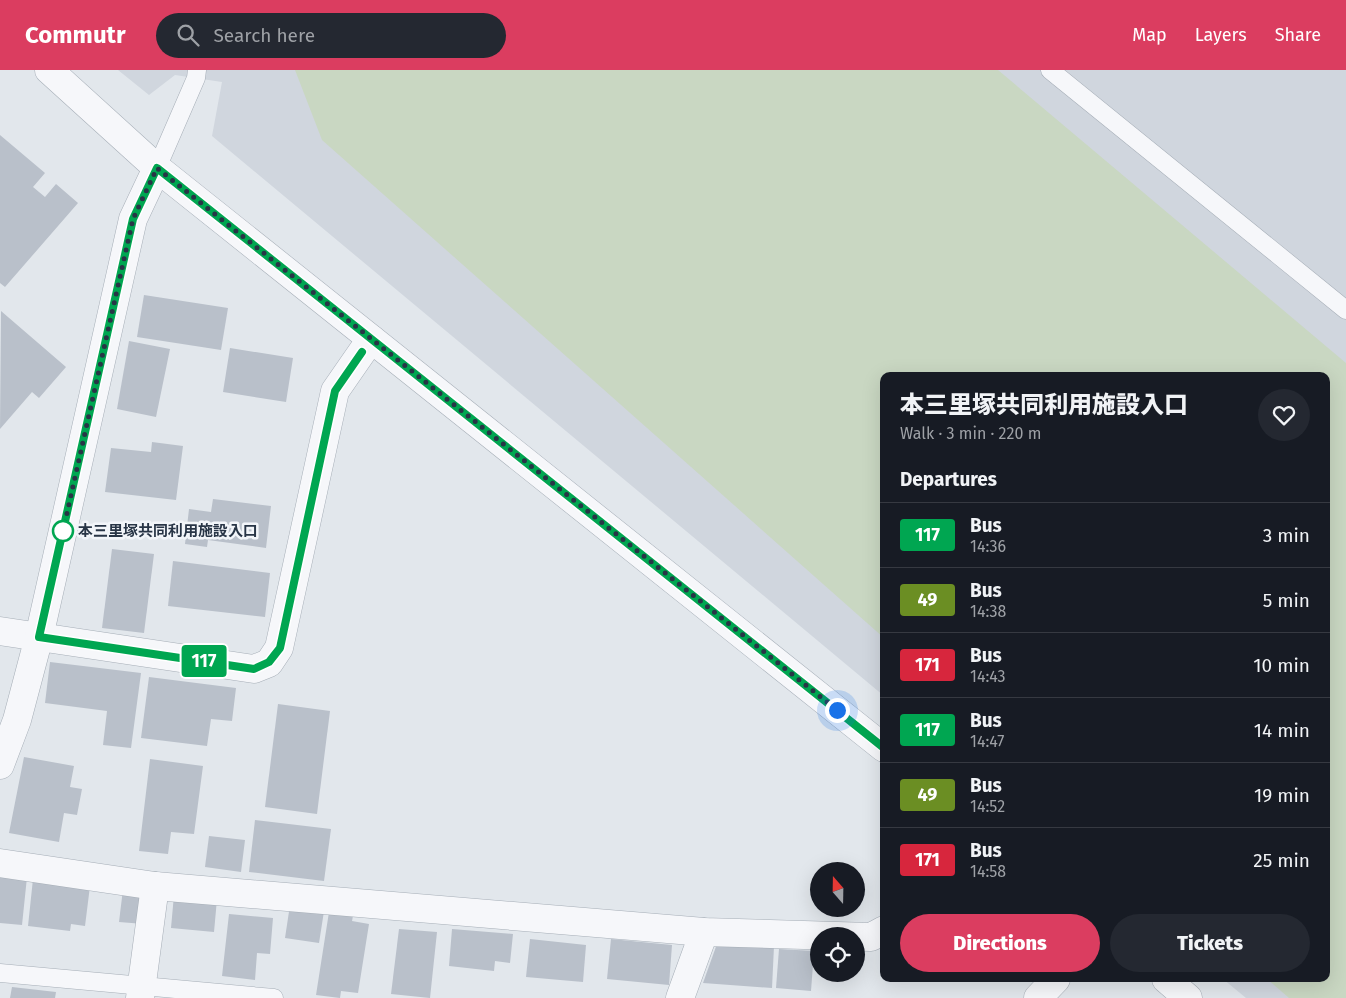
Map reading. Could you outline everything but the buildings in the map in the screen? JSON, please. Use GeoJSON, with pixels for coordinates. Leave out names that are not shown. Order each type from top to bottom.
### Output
{"type":"FeatureCollection","features":[{"type":"Feature","properties":{"kind":"street"},"geometry":{"type":"LineString","coordinates":[[49,70],[157,168],[880,745]]}},
{"type":"Feature","properties":{"kind":"street"},"geometry":{"type":"LineString","coordinates":[[0,765],[17,720],[39,637],[133,219],[157,168]]}},
{"type":"Feature","properties":{"kind":"street"},"geometry":{"type":"LineString","coordinates":[[0,631],[254,669],[269,662],[280,648],[335,391],[371,339]]}},
{"type":"Feature","properties":{"kind":"street"},"geometry":{"type":"LineString","coordinates":[[0,863],[155,886],[704,932],[871,937],[880,932]]}},
{"type":"Feature","properties":{"kind":"street"},"geometry":{"type":"LineString","coordinates":[[141,992],[155,886]]}},
{"type":"Feature","properties":{"kind":"street"},"geometry":{"type":"LineString","coordinates":[[680,998],[704,932]]}},
{"type":"Feature","properties":{"kind":"street"},"geometry":{"type":"LineString","coordinates":[[1038,998],[1053,982]]}},
{"type":"Feature","properties":{"kind":"street"},"geometry":{"type":"LineString","coordinates":[[1169,982],[1188,998]]}},
{"type":"Feature","properties":{"kind":"lane"},"geometry":{"type":"LineString","coordinates":[[157,168],[196,78],[197,70]]}},
{"type":"Feature","properties":{"kind":"lane"},"geometry":{"type":"LineString","coordinates":[[1050,70],[1346,310]]}},
{"type":"Feature","properties":{"kind":"lane"},"geometry":{"type":"LineString","coordinates":[[0,973],[141,992],[274,998]]}},
{"type":"Feature","properties":{"kind":"shaded area"},"geometry":{"type":"Polygon","coordinates":[[[118,70],[1346,70],[1346,998],[1246,998],[1227,982],[1330,982],[1330,372],[880,372],[880,693],[212,136],[222,82],[175,75],[149,95],[118,70]]]}},
{"type":"Feature","properties":{"kind":"green space"},"geometry":{"type":"Polygon","coordinates":[[[295,70],[998,70],[1346,363],[1346,998],[1289,998],[1270,982],[1330,982],[1330,372],[880,372],[880,634],[322,140],[295,70]]]}},
{"type":"Feature","properties":{"kind":"bus line","name":"117"},"geometry":{"type":"LineString","coordinates":[[362,352],[335,391],[280,648],[269,662],[254,669],[39,637],[133,219],[157,168],[880,745]]}},
{"type":"Feature","properties":{"kind":"place","name":"本三里塚共同利用施設入口"},"geometry":{"type":"Point","coordinates":[63,531]}},
{"type":"Feature","properties":{"kind":"route"},"geometry":{"type":"LineString","coordinates":[[63,531],[133,219],[157,168],[837,710]]}}]}
